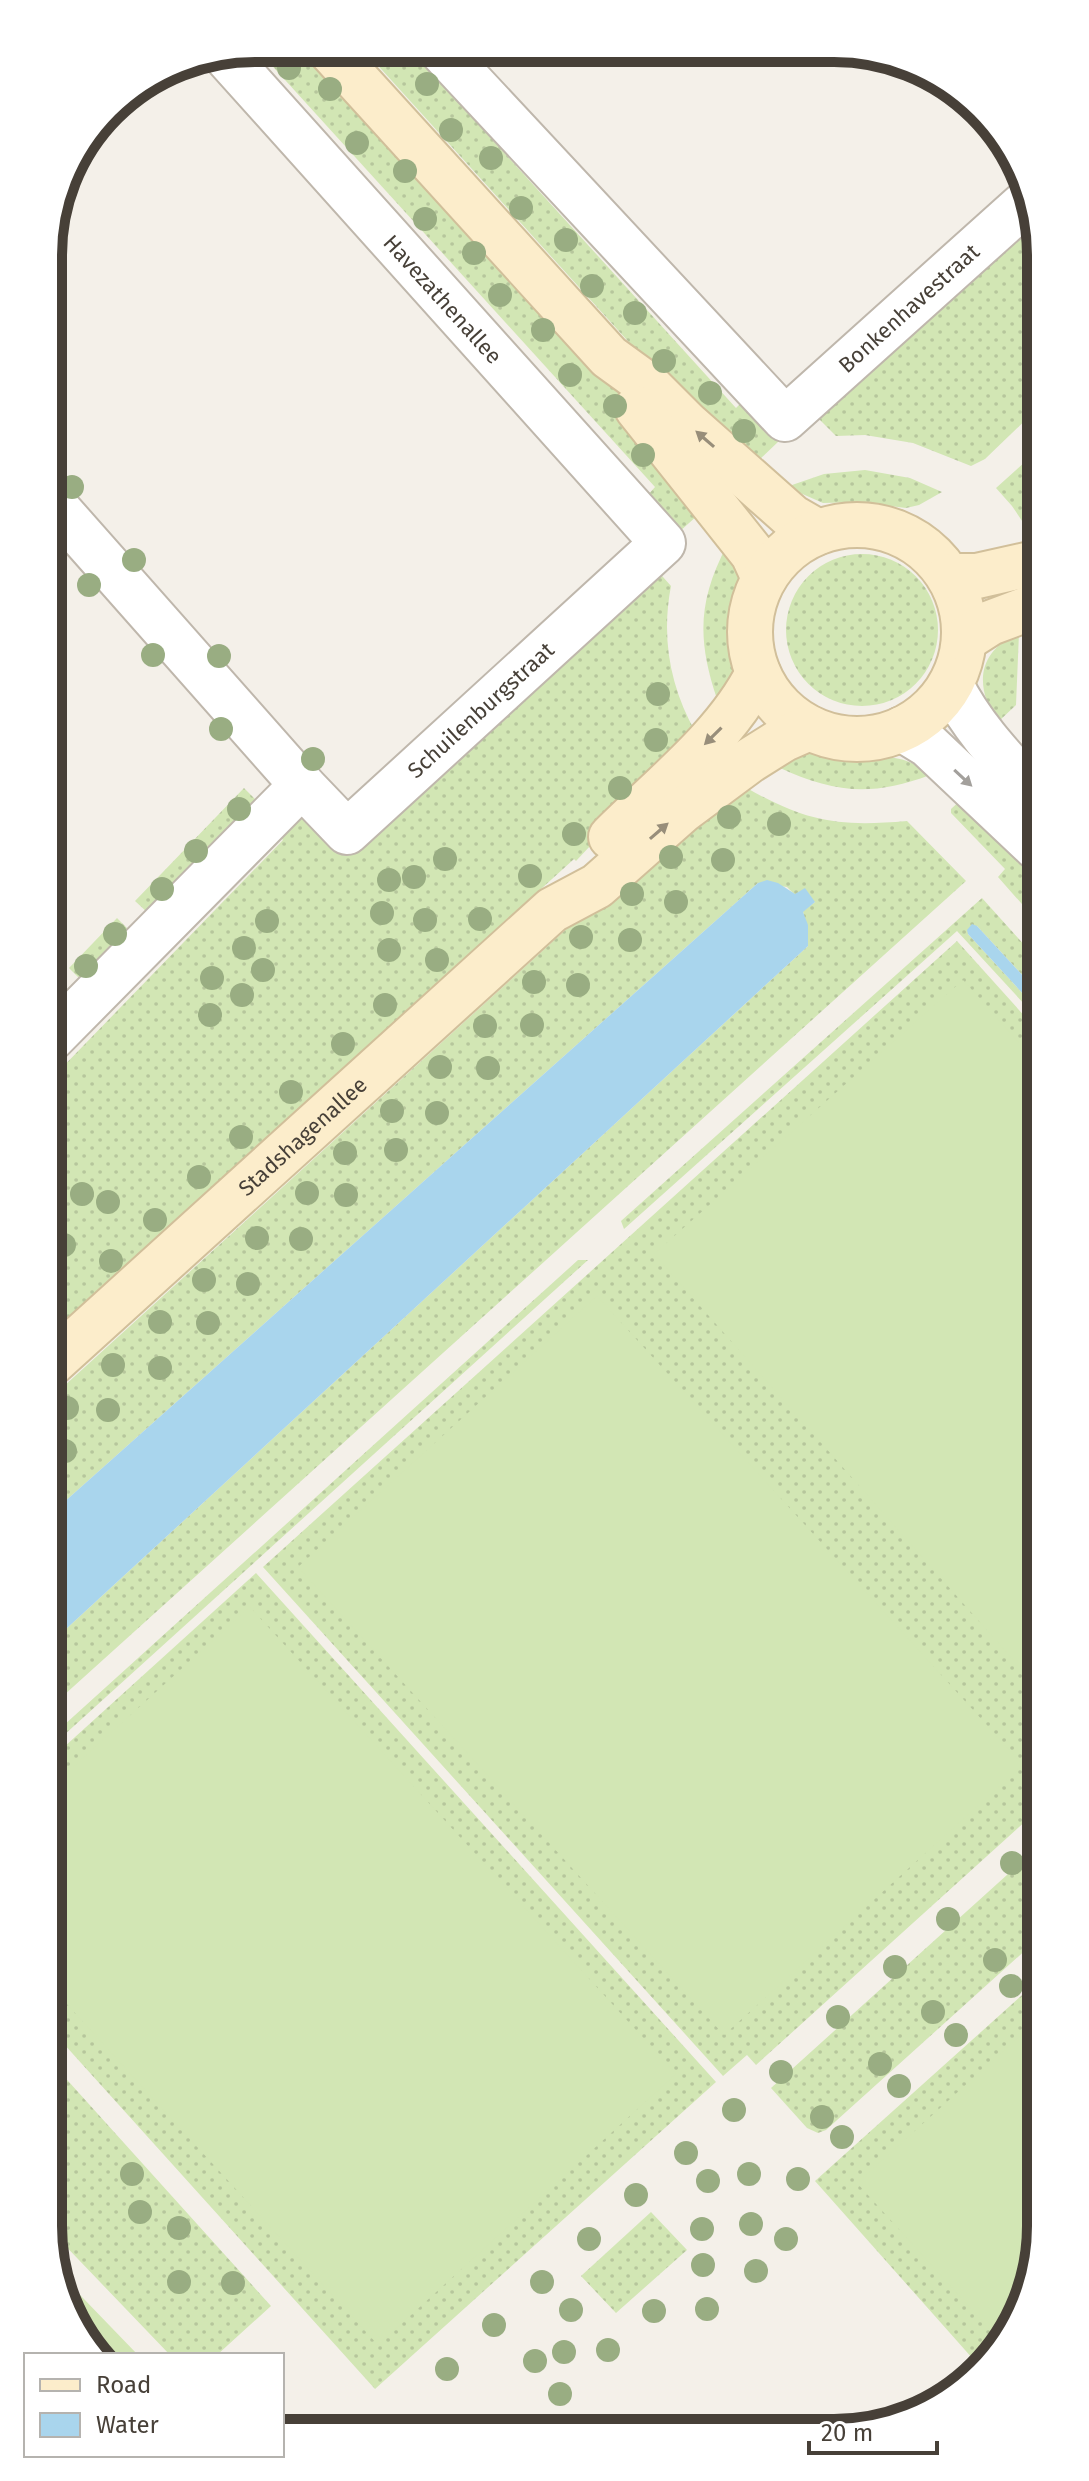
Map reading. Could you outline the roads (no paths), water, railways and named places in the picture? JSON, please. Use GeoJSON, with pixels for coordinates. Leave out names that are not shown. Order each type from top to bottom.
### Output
{"type":"FeatureCollection","features":[{"type":"Feature","properties":{"kind":"main road"},"geometry":{"type":"LineString","coordinates":[[341,62],[609,357],[649,386],[792,517],[818,532]]}},
{"type":"Feature","properties":{"kind":"main road"},"geometry":{"type":"LineString","coordinates":[[609,357],[632,401],[737,532],[753,554],[764,578]]}},
{"type":"Feature","properties":{"kind":"main road"},"geometry":{"type":"LineString","coordinates":[[854,524],[891,530],[924,547],[949,576],[962,606],[965,639],[962,655],[951,685],[930,711],[902,729],[887,735],[856,739],[824,734],[793,718],[779,705],[758,673],[750,640],[757,592],[764,578],[787,550],[818,532],[854,524]]}},
{"type":"Feature","properties":{"kind":"main road"},"geometry":{"type":"LineString","coordinates":[[949,576],[977,576],[1027,565]]}},
{"type":"Feature","properties":{"kind":"main road"},"geometry":{"type":"LineString","coordinates":[[965,639],[990,623],[1027,609]]}},
{"type":"Feature","properties":{"kind":"main road","name":"Stadshagenallee"},"geometry":{"type":"LineString","coordinates":[[552,910],[579,869],[721,729],[745,698],[758,673]]}},
{"type":"Feature","properties":{"kind":"main road","name":"Stadshagenallee"},"geometry":{"type":"LineString","coordinates":[[62,1354],[552,910],[597,886],[683,810],[749,761],[784,739],[809,728]]}},
{"type":"Feature","properties":{"kind":"street","name":"Bonkenhavestraat"},"geometry":{"type":"LineString","coordinates":[[452,62],[785,419],[1020,207]]}},
{"type":"Feature","properties":{"kind":"street","name":"Havezathenallee"},"geometry":{"type":"LineString","coordinates":[[233,64],[663,543]]}},
{"type":"Feature","properties":{"kind":"street","name":"Schuilenburgstraat"},"geometry":{"type":"LineString","coordinates":[[62,514],[347,832],[663,543]]}},
{"type":"Feature","properties":{"kind":"street"},"geometry":{"type":"LineString","coordinates":[[951,685],[963,710],[1027,785]]}},
{"type":"Feature","properties":{"kind":"street"},"geometry":{"type":"LineString","coordinates":[[902,729],[928,745],[1027,838]]}},
{"type":"Feature","properties":{"kind":"street"},"geometry":{"type":"LineString","coordinates":[[62,1028],[302,785]]}},
{"type":"Feature","properties":{"kind":"water"},"geometry":{"type":"Polygon","coordinates":[[[767,880],[778,883],[795,894],[805,888],[815,902],[803,912],[808,925],[808,946],[62,1633],[62,1504],[758,883],[767,880]]]}},
{"type":"Feature","properties":{"kind":"water"},"geometry":{"type":"Polygon","coordinates":[[[972,924],[977,926],[1027,980],[1027,998],[968,934],[967,930],[972,924]]]}}]}
